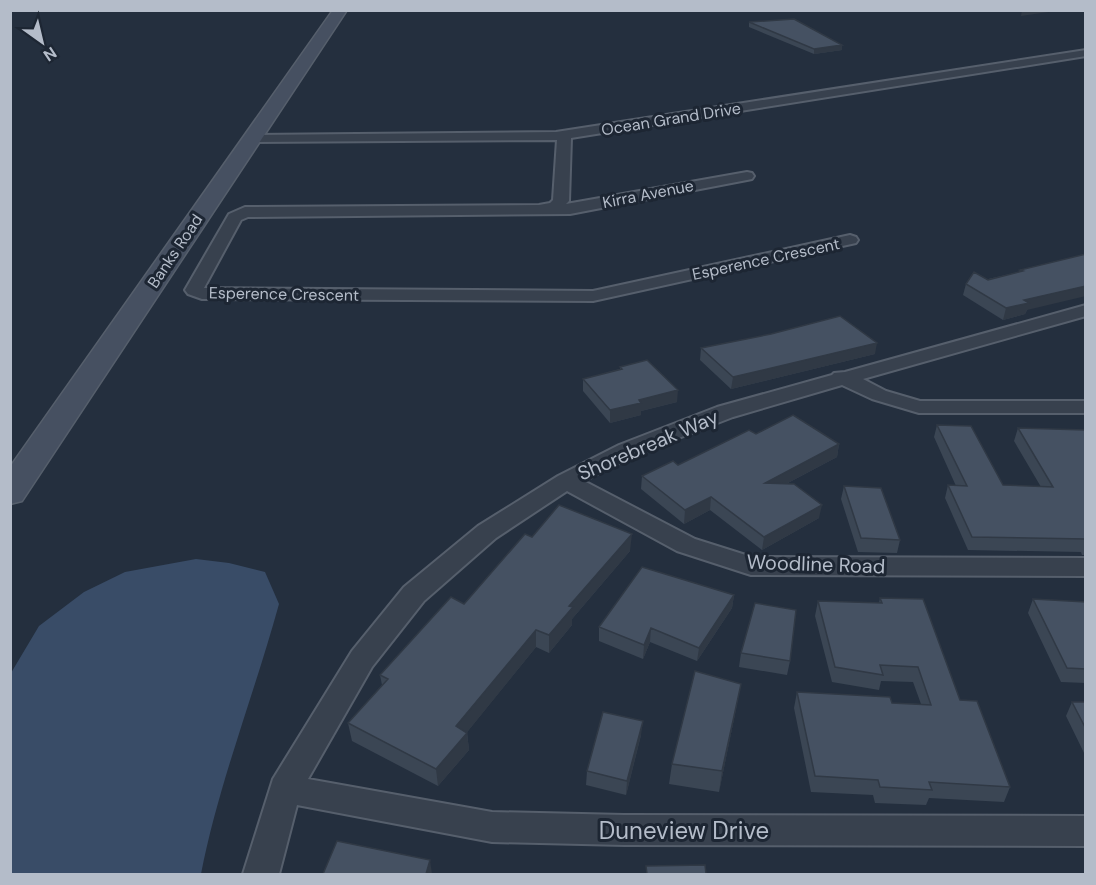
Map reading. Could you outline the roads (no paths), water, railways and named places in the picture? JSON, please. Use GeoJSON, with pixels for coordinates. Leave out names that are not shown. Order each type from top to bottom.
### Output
{"type":"FeatureCollection","features":[{"type":"Feature","properties":{"kind":"street","name":"Banks Road"},"geometry":{"type":"LineString","coordinates":[[10,493],[340,10]]}},
{"type":"Feature","properties":{"kind":"street","name":"Ocean Grand Drive"},"geometry":{"type":"LineString","coordinates":[[252,138],[564,135],[1086,53]]}},
{"type":"Feature","properties":{"kind":"street"},"geometry":{"type":"LineString","coordinates":[[548,209],[559,206],[561,201],[564,135]]}},
{"type":"Feature","properties":{"kind":"street","name":"Kirra Avenue"},"geometry":{"type":"LineString","coordinates":[[548,209],[570,209],[747,176]]}},
{"type":"Feature","properties":{"kind":"street","name":"Esperence Crescent"},"geometry":{"type":"LineString","coordinates":[[548,209],[245,212],[235,217],[194,290],[202,294],[593,296],[850,240]]}},
{"type":"Feature","properties":{"kind":"street","name":"Shorebreak Way"},"geometry":{"type":"LineString","coordinates":[[261,874],[285,789],[362,659],[414,594],[487,532],[566,481],[627,450],[725,411],[1086,310]]}},
{"type":"Feature","properties":{"kind":"street"},"geometry":{"type":"LineString","coordinates":[[842,377],[879,395],[919,407],[1086,407]]}},
{"type":"Feature","properties":{"kind":"street","name":"Woodline Road"},"geometry":{"type":"LineString","coordinates":[[566,481],[686,545],[751,566],[1086,567]]}},
{"type":"Feature","properties":{"kind":"street","name":"Duneview Drive"},"geometry":{"type":"LineString","coordinates":[[285,789],[492,827],[624,831],[1086,831]]}},
{"type":"Feature","properties":{"kind":"water"},"geometry":{"type":"Polygon","coordinates":[[[196,559],[229,563],[265,572],[279,604],[217,806],[201,874],[11,874],[11,673],[39,626],[84,592],[125,572],[196,559]]]}}]}
